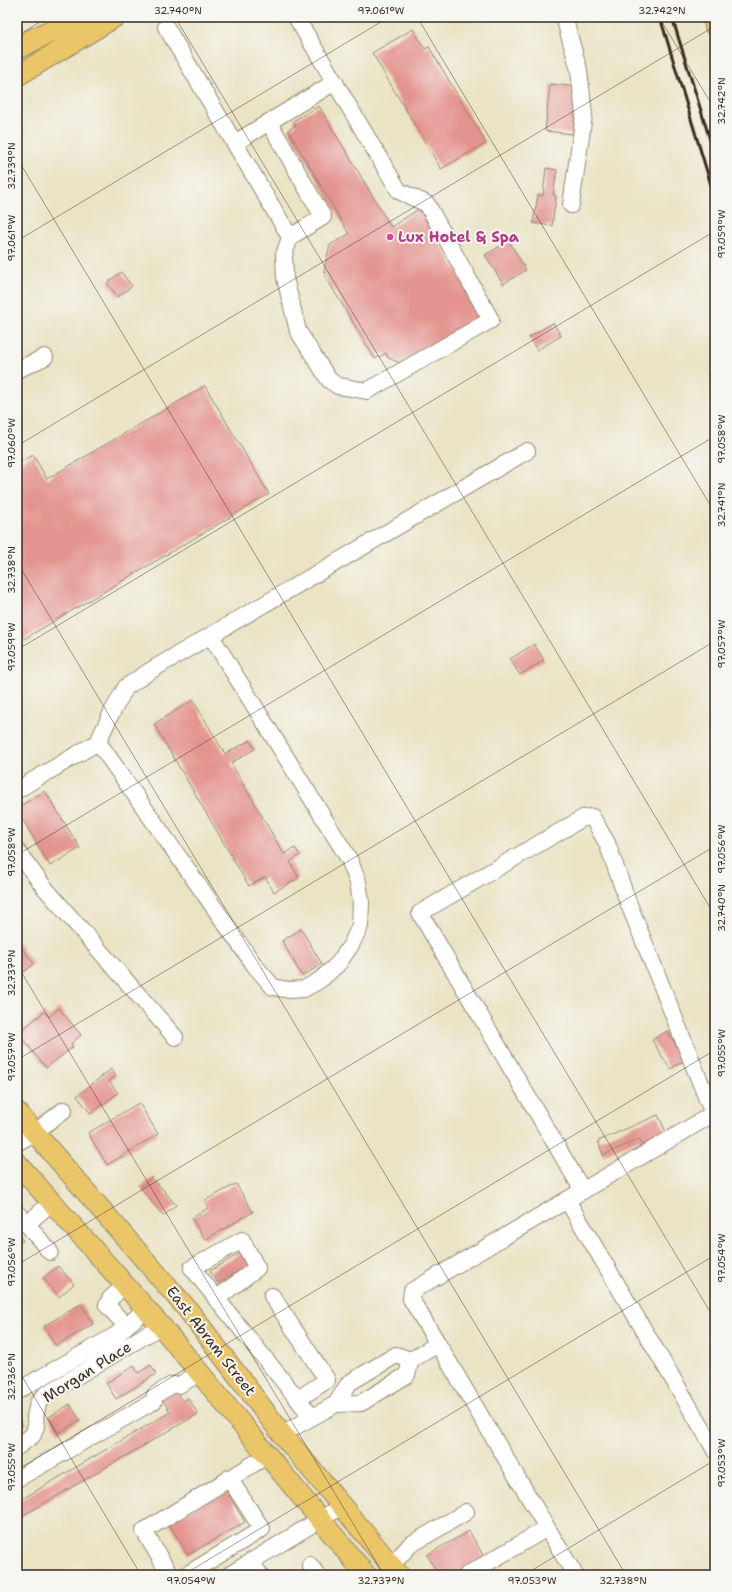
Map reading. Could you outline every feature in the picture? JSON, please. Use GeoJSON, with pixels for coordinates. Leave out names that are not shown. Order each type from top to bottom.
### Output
{"type":"FeatureCollection","features":[{"type":"Feature","properties":{"kind":"highway"},"geometry":{"type":"LineString","coordinates":[[17,48],[79,17]]}},
{"type":"Feature","properties":{"kind":"main road"},"geometry":{"type":"LineString","coordinates":[[17,76],[115,17]]}},
{"type":"Feature","properties":{"kind":"main road","name":"East Abram Street"},"geometry":{"type":"LineString","coordinates":[[17,1112],[188,1310],[282,1434],[395,1570]]}},
{"type":"Feature","properties":{"kind":"main road","name":"East Abram Street"},"geometry":{"type":"LineString","coordinates":[[17,1163],[168,1334],[366,1575]]}},
{"type":"Feature","properties":{"kind":"main road"},"geometry":{"type":"LineString","coordinates":[[168,1334],[192,1353],[209,1370],[264,1434],[271,1436],[282,1434]]}},
{"type":"Feature","properties":{"kind":"street"},"geometry":{"type":"LineString","coordinates":[[269,122],[323,217],[290,237],[284,255],[285,278],[298,331],[329,380],[338,386],[368,391],[491,320],[427,204],[399,191],[296,17]]}},
{"type":"Feature","properties":{"kind":"street"},"geometry":{"type":"LineString","coordinates":[[564,17],[579,70],[584,115],[570,205]]}},
{"type":"Feature","properties":{"kind":"street"},"geometry":{"type":"LineString","coordinates":[[166,27],[290,237]]}},
{"type":"Feature","properties":{"kind":"street"},"geometry":{"type":"LineString","coordinates":[[235,143],[334,82]]}},
{"type":"Feature","properties":{"kind":"street"},"geometry":{"type":"LineString","coordinates":[[17,370],[45,357]]}},
{"type":"Feature","properties":{"kind":"street"},"geometry":{"type":"LineString","coordinates":[[17,790],[98,742],[126,686],[527,451]]}},
{"type":"Feature","properties":{"kind":"street"},"geometry":{"type":"LineString","coordinates":[[98,742],[255,966],[273,987],[289,990],[304,989],[320,980],[338,964],[351,945],[360,926],[361,902],[358,882],[349,859],[211,636]]}},
{"type":"Feature","properties":{"kind":"street"},"geometry":{"type":"LineString","coordinates":[[575,1575],[411,1299],[412,1291],[582,1191],[714,1117],[628,902],[607,842],[592,817],[583,818],[420,913],[582,1191]]}},
{"type":"Feature","properties":{"kind":"street"},"geometry":{"type":"LineString","coordinates":[[17,851],[44,887],[175,1037]]}},
{"type":"Feature","properties":{"kind":"street"},"geometry":{"type":"LineString","coordinates":[[17,1143],[35,1132],[64,1110]]}},
{"type":"Feature","properties":{"kind":"street"},"geometry":{"type":"LineString","coordinates":[[567,1200],[715,1450]]}},
{"type":"Feature","properties":{"kind":"street"},"geometry":{"type":"LineString","coordinates":[[50,1252],[22,1218],[52,1202]]}},
{"type":"Feature","properties":{"kind":"street"},"geometry":{"type":"LineString","coordinates":[[125,1285],[110,1298],[107,1305],[126,1326]]}},
{"type":"Feature","properties":{"kind":"street"},"geometry":{"type":"LineString","coordinates":[[272,1296],[327,1380],[298,1399]]}},
{"type":"Feature","properties":{"kind":"street"},"geometry":{"type":"LineString","coordinates":[[216,1299],[312,1417]]}},
{"type":"Feature","properties":{"kind":"street"},"geometry":{"type":"LineString","coordinates":[[17,1391],[116,1335],[146,1309]]}},
{"type":"Feature","properties":{"kind":"street","name":"Morgan Place"},"geometry":{"type":"LineString","coordinates":[[17,1447],[33,1435],[36,1426],[35,1417],[38,1403],[45,1395],[168,1334]]}},
{"type":"Feature","properties":{"kind":"street"},"geometry":{"type":"LineString","coordinates":[[282,1434],[336,1404],[361,1403],[407,1375],[411,1360],[438,1344]]}},
{"type":"Feature","properties":{"kind":"street"},"geometry":{"type":"LineString","coordinates":[[336,1404],[349,1383],[396,1355],[411,1360]]}},
{"type":"Feature","properties":{"kind":"street"},"geometry":{"type":"LineString","coordinates":[[17,1478],[154,1401],[155,1395],[172,1385],[179,1385],[200,1373]]}},
{"type":"Feature","properties":{"kind":"street"},"geometry":{"type":"LineString","coordinates":[[170,1575],[144,1531],[268,1455]]}},
{"type":"Feature","properties":{"kind":"street"},"geometry":{"type":"LineString","coordinates":[[229,1478],[274,1548]]}},
{"type":"Feature","properties":{"kind":"street"},"geometry":{"type":"LineString","coordinates":[[229,1575],[342,1506]]}},
{"type":"Feature","properties":{"kind":"street"},"geometry":{"type":"LineString","coordinates":[[395,1570],[410,1545],[466,1512]]}},
{"type":"Feature","properties":{"kind":"street"},"geometry":{"type":"LineString","coordinates":[[467,1575],[547,1528]]}},
{"type":"Feature","properties":{"kind":"street"},"geometry":{"type":"LineString","coordinates":[[186,1575],[262,1529]]}},
{"type":"Feature","properties":{"kind":"street"},"geometry":{"type":"LineString","coordinates":[[252,1561],[260,1575]]}},
{"type":"Feature","properties":{"kind":"building"},"geometry":{"type":"Polygon","coordinates":[[[413,29],[425,49],[429,47],[486,143],[441,169],[372,53],[413,29]]]}},
{"type":"Feature","properties":{"kind":"building"},"geometry":{"type":"Polygon","coordinates":[[[550,84],[578,87],[573,134],[545,131],[550,84]]]}},
{"type":"Feature","properties":{"kind":"building","name":"Lux Hotel & Spa"},"geometry":{"type":"Polygon","coordinates":[[[319,106],[391,227],[419,209],[484,316],[401,363],[388,358],[386,353],[375,359],[325,276],[324,270],[330,245],[349,234],[288,130],[296,125],[293,121],[319,106]]]}},
{"type":"Feature","properties":{"kind":"building"},"geometry":{"type":"Polygon","coordinates":[[[546,168],[557,170],[553,195],[556,196],[552,226],[533,223],[538,195],[543,196],[546,168]]]}},
{"type":"Feature","properties":{"kind":"building"},"geometry":{"type":"Polygon","coordinates":[[[509,241],[526,270],[503,284],[485,255],[509,241]]]}},
{"type":"Feature","properties":{"kind":"building"},"geometry":{"type":"Polygon","coordinates":[[[121,272],[132,286],[118,297],[107,283],[121,272]]]}},
{"type":"Feature","properties":{"kind":"building"},"geometry":{"type":"Polygon","coordinates":[[[553,323],[561,336],[537,350],[529,337],[553,323]]]}},
{"type":"Feature","properties":{"kind":"building"},"geometry":{"type":"Polygon","coordinates":[[[205,386],[269,494],[17,643],[17,464],[33,455],[47,479],[205,386]]]}},
{"type":"Feature","properties":{"kind":"building"},"geometry":{"type":"Polygon","coordinates":[[[534,644],[544,660],[520,675],[510,659],[534,644]]]}},
{"type":"Feature","properties":{"kind":"building"},"geometry":{"type":"Polygon","coordinates":[[[193,700],[225,754],[250,740],[255,749],[231,763],[284,854],[295,848],[300,855],[290,862],[299,878],[274,892],[265,877],[249,886],[154,724],[193,700]]]}},
{"type":"Feature","properties":{"kind":"building"},"geometry":{"type":"Polygon","coordinates":[[[45,791],[80,848],[50,866],[17,810],[17,808],[45,791]]]}},
{"type":"Feature","properties":{"kind":"building"},"geometry":{"type":"Polygon","coordinates":[[[301,929],[322,964],[302,976],[282,941],[301,929]]]}},
{"type":"Feature","properties":{"kind":"building"},"geometry":{"type":"Polygon","coordinates":[[[17,941],[34,964],[17,977],[17,941]]]}},
{"type":"Feature","properties":{"kind":"building"},"geometry":{"type":"Polygon","coordinates":[[[59,1008],[81,1035],[71,1044],[73,1047],[46,1068],[18,1033],[44,1012],[49,1017],[59,1008]]]}},
{"type":"Feature","properties":{"kind":"building"},"geometry":{"type":"Polygon","coordinates":[[[667,1031],[685,1060],[670,1069],[652,1040],[667,1031]]]}},
{"type":"Feature","properties":{"kind":"building"},"geometry":{"type":"Polygon","coordinates":[[[111,1069],[116,1076],[109,1081],[118,1093],[91,1114],[77,1096],[111,1069]]]}},
{"type":"Feature","properties":{"kind":"building"},"geometry":{"type":"Polygon","coordinates":[[[139,1103],[158,1134],[107,1165],[88,1133],[139,1103]]]}},
{"type":"Feature","properties":{"kind":"building"},"geometry":{"type":"Polygon","coordinates":[[[658,1115],[667,1134],[642,1145],[639,1139],[603,1155],[598,1141],[658,1115]]]}},
{"type":"Feature","properties":{"kind":"building"},"geometry":{"type":"Polygon","coordinates":[[[152,1177],[176,1205],[163,1216],[140,1187],[152,1177]]]}},
{"type":"Feature","properties":{"kind":"building"},"geometry":{"type":"Polygon","coordinates":[[[236,1184],[253,1212],[205,1240],[192,1218],[208,1208],[204,1201],[236,1184]]]}},
{"type":"Feature","properties":{"kind":"building"},"geometry":{"type":"Polygon","coordinates":[[[17,1231],[23,1241],[17,1244],[17,1231]]]}},
{"type":"Feature","properties":{"kind":"building"},"geometry":{"type":"Polygon","coordinates":[[[244,1251],[251,1264],[218,1283],[210,1271],[244,1251]]]}},
{"type":"Feature","properties":{"kind":"building"},"geometry":{"type":"Polygon","coordinates":[[[58,1266],[74,1284],[59,1297],[43,1278],[58,1266]]]}},
{"type":"Feature","properties":{"kind":"building"},"geometry":{"type":"Polygon","coordinates":[[[81,1304],[93,1324],[56,1346],[44,1326],[81,1304]]]}},
{"type":"Feature","properties":{"kind":"building"},"geometry":{"type":"Polygon","coordinates":[[[151,1365],[156,1374],[116,1399],[106,1383],[134,1366],[138,1373],[151,1365]]]}},
{"type":"Feature","properties":{"kind":"building"},"geometry":{"type":"Polygon","coordinates":[[[173,1386],[182,1401],[188,1398],[198,1414],[17,1519],[17,1502],[170,1412],[160,1394],[173,1386]]]}},
{"type":"Feature","properties":{"kind":"building"},"geometry":{"type":"Polygon","coordinates":[[[70,1404],[80,1420],[59,1433],[49,1417],[70,1404]]]}},
{"type":"Feature","properties":{"kind":"building"},"geometry":{"type":"Polygon","coordinates":[[[17,1415],[23,1426],[17,1430],[17,1415]]]}},
{"type":"Feature","properties":{"kind":"building"},"geometry":{"type":"Polygon","coordinates":[[[225,1489],[245,1522],[188,1555],[168,1522],[225,1489]]]}},
{"type":"Feature","properties":{"kind":"building"},"geometry":{"type":"Polygon","coordinates":[[[469,1531],[484,1557],[453,1575],[439,1575],[427,1555],[469,1531]]]}},
{"type":"Feature","properties":{"kind":"railway"},"geometry":{"type":"LineString","coordinates":[[660,17],[715,198]]}},
{"type":"Feature","properties":{"kind":"railway"},"geometry":{"type":"LineString","coordinates":[[672,17],[715,156]]}},
{"type":"Feature","properties":{"kind":"place","name":"Lux Hotel & Spa"},"geometry":{"type":"Point","coordinates":[390,237]}}]}
